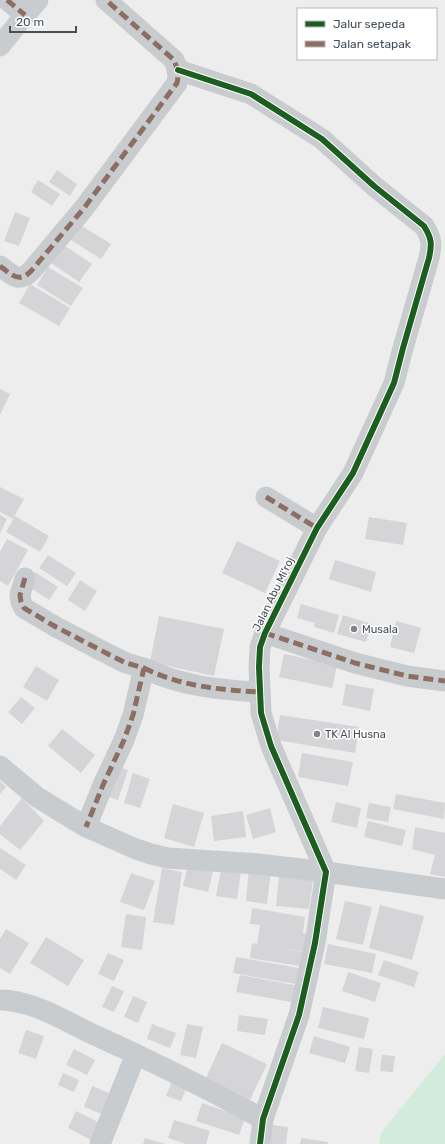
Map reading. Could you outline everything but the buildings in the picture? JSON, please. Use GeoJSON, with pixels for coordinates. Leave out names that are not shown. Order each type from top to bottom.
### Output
{"type":"FeatureCollection","features":[{"type":"Feature","properties":{"kind":"street"},"geometry":{"type":"LineString","coordinates":[[0,46],[32,7],[7,0]]}},
{"type":"Feature","properties":{"kind":"street"},"geometry":{"type":"LineString","coordinates":[[0,266],[14,277],[18,278],[24,277],[32,270],[84,208],[177,83],[178,70],[174,60],[106,0]]}},
{"type":"Feature","properties":{"kind":"street","name":"Jalan Abu Mi'roj"},"geometry":{"type":"LineString","coordinates":[[178,70],[251,94],[322,139],[374,186],[424,226],[429,234],[432,245],[394,383],[353,473],[317,528],[265,633],[260,647],[258,667],[261,713],[271,746],[326,872]]}},
{"type":"Feature","properties":{"kind":"street"},"geometry":{"type":"LineString","coordinates":[[266,497],[317,528]]}},
{"type":"Feature","properties":{"kind":"street"},"geometry":{"type":"LineString","coordinates":[[25,578],[20,595],[24,608],[56,627],[108,654],[144,668],[159,676],[195,685],[225,690],[259,692]]}},
{"type":"Feature","properties":{"kind":"street"},"geometry":{"type":"LineString","coordinates":[[265,633],[356,662],[407,676],[445,681]]}},
{"type":"Feature","properties":{"kind":"street"},"geometry":{"type":"LineString","coordinates":[[86,827],[133,715],[144,668]]}},
{"type":"Feature","properties":{"kind":"street"},"geometry":{"type":"LineString","coordinates":[[0,766],[37,797],[86,827],[151,854],[168,858],[258,864],[326,872],[445,889]]}},
{"type":"Feature","properties":{"kind":"street"},"geometry":{"type":"LineString","coordinates":[[260,1144],[263,1119],[299,1015],[315,943],[326,872]]}},
{"type":"Feature","properties":{"kind":"street"},"geometry":{"type":"LineString","coordinates":[[0,1000],[19,1002],[38,1008],[198,1084],[263,1119]]}},
{"type":"Feature","properties":{"kind":"street"},"geometry":{"type":"LineString","coordinates":[[100,1144],[136,1054]]}},
{"type":"Feature","properties":{"kind":"green space"},"geometry":{"type":"Polygon","coordinates":[[[445,1054],[445,1144],[379,1144],[381,1133],[445,1054]]]}},
{"type":"Feature","properties":{"kind":"marked path"},"geometry":{"type":"LineString","coordinates":[[7,0],[25,15]]}},
{"type":"Feature","properties":{"kind":"marked path"},"geometry":{"type":"LineString","coordinates":[[0,266],[16,277],[23,277],[32,270],[84,208],[177,83],[178,77],[174,60],[106,0]]}},
{"type":"Feature","properties":{"kind":"marked path"},"geometry":{"type":"LineString","coordinates":[[266,497],[317,528]]}},
{"type":"Feature","properties":{"kind":"marked path"},"geometry":{"type":"LineString","coordinates":[[25,578],[20,595],[24,608],[56,627],[108,654],[126,663],[144,668],[133,715],[124,740],[103,785],[86,827]]}},
{"type":"Feature","properties":{"kind":"marked path"},"geometry":{"type":"LineString","coordinates":[[265,633],[355,663],[407,676],[445,681]]}},
{"type":"Feature","properties":{"kind":"marked path"},"geometry":{"type":"LineString","coordinates":[[144,668],[172,679],[200,686],[259,692]]}},
{"type":"Feature","properties":{"kind":"cycle path"},"geometry":{"type":"LineString","coordinates":[[178,70],[251,94],[322,139],[374,186],[424,226],[431,242],[429,258],[394,383],[353,473],[317,528],[265,633],[260,647],[259,667],[261,713],[271,746],[326,872],[315,943],[299,1015],[263,1119],[260,1144]]}},
{"type":"Feature","properties":{"kind":"place","name":"Musala"},"geometry":{"type":"Point","coordinates":[354,629]}},
{"type":"Feature","properties":{"kind":"place","name":"TK Al Husna"},"geometry":{"type":"Point","coordinates":[317,734]}}]}
